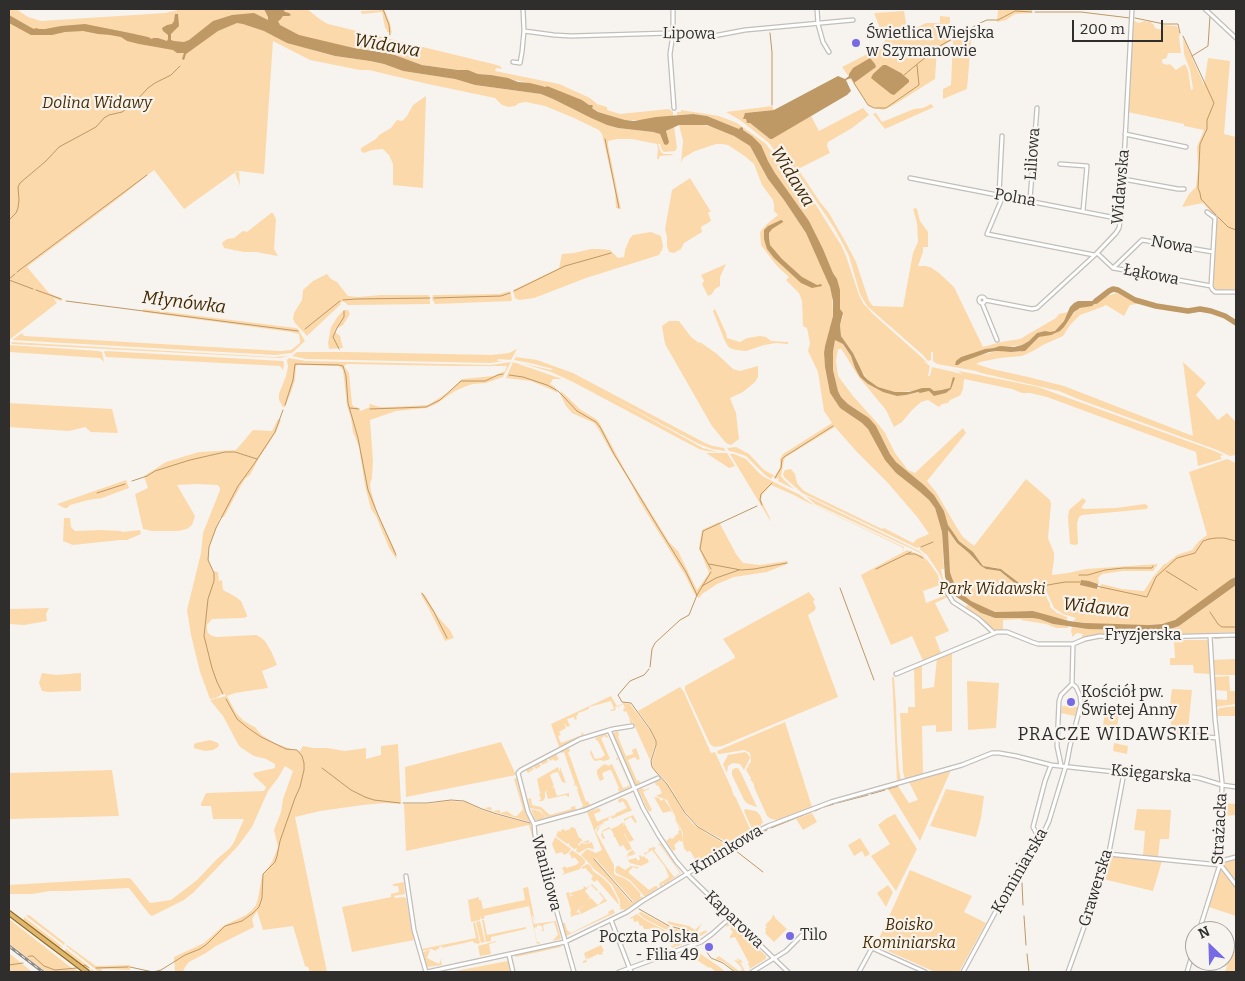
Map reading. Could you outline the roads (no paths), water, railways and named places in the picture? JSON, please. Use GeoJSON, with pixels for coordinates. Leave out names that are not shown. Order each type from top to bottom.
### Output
{"type":"FeatureCollection","features":[{"type":"Feature","properties":{"kind":"main road"},"geometry":{"type":"LineString","coordinates":[[9,913],[87,972]]}},
{"type":"Feature","properties":{"kind":"street"},"geometry":{"type":"LineString","coordinates":[[513,62],[520,63],[524,30],[523,9]]}},
{"type":"Feature","properties":{"kind":"street"},"geometry":{"type":"LineString","coordinates":[[673,9],[673,34],[670,54],[674,108]]}},
{"type":"Feature","properties":{"kind":"street"},"geometry":{"type":"LineString","coordinates":[[818,9],[818,24],[823,42],[829,52]]}},
{"type":"Feature","properties":{"kind":"street","name":"Widawska"},"geometry":{"type":"LineString","coordinates":[[997,340],[983,301],[1035,309],[1096,254],[1116,234],[1119,228],[1132,9]]}},
{"type":"Feature","properties":{"kind":"street"},"geometry":{"type":"LineString","coordinates":[[1205,9],[1236,38]]}},
{"type":"Feature","properties":{"kind":"street","name":"Lipowa"},"geometry":{"type":"LineString","coordinates":[[524,30],[571,36],[673,34],[708,37],[745,30],[853,20]]}},
{"type":"Feature","properties":{"kind":"street","name":"Liliowa"},"geometry":{"type":"LineString","coordinates":[[1030,200],[1037,108]]}},
{"type":"Feature","properties":{"kind":"street"},"geometry":{"type":"LineString","coordinates":[[1125,134],[1186,147]]}},
{"type":"Feature","properties":{"kind":"street"},"geometry":{"type":"LineString","coordinates":[[1002,136],[1001,195],[987,234],[1096,254]]}},
{"type":"Feature","properties":{"kind":"street"},"geometry":{"type":"LineString","coordinates":[[1060,164],[1087,166],[1083,211]]}},
{"type":"Feature","properties":{"kind":"street","name":"Polna"},"geometry":{"type":"LineString","coordinates":[[910,178],[1121,219]]}},
{"type":"Feature","properties":{"kind":"street"},"geometry":{"type":"LineString","coordinates":[[1123,179],[1184,189]]}},
{"type":"Feature","properties":{"kind":"street"},"geometry":{"type":"LineString","coordinates":[[1207,212],[1215,218],[1211,286]]}},
{"type":"Feature","properties":{"kind":"street","name":"Nowa"},"geometry":{"type":"LineString","coordinates":[[1113,268],[1143,239],[1213,252]]}},
{"type":"Feature","properties":{"kind":"street","name":"Łąkowa"},"geometry":{"type":"LineString","coordinates":[[1096,254],[1113,268],[1211,286],[1215,292],[1236,292]]}},
{"type":"Feature","properties":{"kind":"street"},"geometry":{"type":"LineString","coordinates":[[896,674],[994,633],[979,619],[953,602],[942,584]]}},
{"type":"Feature","properties":{"kind":"street","name":"Fryzjerska"},"geometry":{"type":"LineString","coordinates":[[994,633],[1006,632],[1035,643],[1073,644],[1100,636],[1131,639],[1236,635]]}},
{"type":"Feature","properties":{"kind":"street","name":"Strażacka"},"geometry":{"type":"LineString","coordinates":[[1202,921],[1221,863],[1222,785],[1212,685],[1210,636]]}},
{"type":"Feature","properties":{"kind":"street"},"geometry":{"type":"LineString","coordinates":[[1061,765],[1057,746],[1059,701],[1061,695],[1072,684],[1073,644]]}},
{"type":"Feature","properties":{"kind":"street","name":"Kominiarska"},"geometry":{"type":"LineString","coordinates":[[963,972],[1022,860],[1040,840],[1049,821],[1066,766],[1080,704],[1080,696],[1076,687],[1072,684]]}},
{"type":"Feature","properties":{"kind":"street"},"geometry":{"type":"LineString","coordinates":[[609,730],[632,726]]}},
{"type":"Feature","properties":{"kind":"street","name":"Waniliowa"},"geometry":{"type":"LineString","coordinates":[[574,972],[535,835],[534,824],[528,812],[518,774],[521,770],[569,744],[609,730]]}},
{"type":"Feature","properties":{"kind":"street","name":"Kaparowa"},"geometry":{"type":"LineString","coordinates":[[609,730],[645,812],[676,861],[788,972]]}},
{"type":"Feature","properties":{"kind":"street"},"geometry":{"type":"LineString","coordinates":[[1188,735],[1217,738]]}},
{"type":"Feature","properties":{"kind":"street","name":"Kminkowa"},"geometry":{"type":"LineString","coordinates":[[427,972],[565,942],[627,912],[733,843],[777,822],[831,802],[962,765],[992,753],[1016,756],[1050,766],[1066,766]]}},
{"type":"Feature","properties":{"kind":"street"},"geometry":{"type":"LineString","coordinates":[[1040,840],[1033,827],[1044,781],[1050,766]]}},
{"type":"Feature","properties":{"kind":"street","name":"Księgarska"},"geometry":{"type":"LineString","coordinates":[[1066,766],[1124,773],[1179,775],[1236,787]]}},
{"type":"Feature","properties":{"kind":"street","name":"Grawerska"},"geometry":{"type":"LineString","coordinates":[[1068,972],[1107,863],[1124,773]]}},
{"type":"Feature","properties":{"kind":"street"},"geometry":{"type":"LineString","coordinates":[[534,824],[585,810],[658,778]]}},
{"type":"Feature","properties":{"kind":"street"},"geometry":{"type":"LineString","coordinates":[[1108,854],[1221,863],[1236,857]]}},
{"type":"Feature","properties":{"kind":"street"},"geometry":{"type":"LineString","coordinates":[[1221,863],[1236,885]]}},
{"type":"Feature","properties":{"kind":"street"},"geometry":{"type":"LineString","coordinates":[[406,876],[414,930],[427,972]]}},
{"type":"Feature","properties":{"kind":"street"},"geometry":{"type":"LineString","coordinates":[[619,972],[630,970],[704,940],[731,917]]}},
{"type":"Feature","properties":{"kind":"street"},"geometry":{"type":"LineString","coordinates":[[611,920],[630,970]]}},
{"type":"Feature","properties":{"kind":"street"},"geometry":{"type":"LineString","coordinates":[[752,972],[774,959],[802,936]]}},
{"type":"Feature","properties":{"kind":"street"},"geometry":{"type":"LineString","coordinates":[[859,972],[872,948],[925,972]]}},
{"type":"Feature","properties":{"kind":"street"},"geometry":{"type":"LineString","coordinates":[[509,955],[514,972]]}},
{"type":"Feature","properties":{"kind":"waterway","name":"Widawa"},"geometry":{"type":"LineString","coordinates":[[383,9],[389,25],[390,35]]}},
{"type":"Feature","properties":{"kind":"waterway"},"geometry":{"type":"LineString","coordinates":[[904,75],[938,47],[980,23],[987,20],[998,20],[1015,11],[1032,12]]}},
{"type":"Feature","properties":{"kind":"waterway"},"geometry":{"type":"LineString","coordinates":[[1035,12],[1081,12],[1130,18]]}},
{"type":"Feature","properties":{"kind":"waterway"},"geometry":{"type":"LineString","coordinates":[[1192,56],[1208,46],[1210,16]]}},
{"type":"Feature","properties":{"kind":"waterway"},"geometry":{"type":"LineString","coordinates":[[1135,18],[1164,24],[1178,24],[1180,33]]}},
{"type":"Feature","properties":{"kind":"waterway"},"geometry":{"type":"LineString","coordinates":[[770,33],[772,105]]}},
{"type":"Feature","properties":{"kind":"waterway"},"geometry":{"type":"LineString","coordinates":[[1183,36],[1214,103],[1207,120],[1207,129],[1200,144],[1198,188],[1201,199],[1216,215]]}},
{"type":"Feature","properties":{"kind":"waterway","name":"Widawa"},"geometry":{"type":"LineString","coordinates":[[392,50],[392,55]]}},
{"type":"Feature","properties":{"kind":"waterway"},"geometry":{"type":"LineString","coordinates":[[854,83],[868,105],[874,108],[886,108],[919,85],[917,65]]}},
{"type":"Feature","properties":{"kind":"waterway"},"geometry":{"type":"LineString","coordinates":[[9,220],[18,208],[18,187],[20,183],[59,147],[96,127],[109,115],[122,112],[131,106],[148,88],[171,75],[180,66]]}},
{"type":"Feature","properties":{"kind":"waterway"},"geometry":{"type":"LineString","coordinates":[[605,139],[619,208]]}},
{"type":"Feature","properties":{"kind":"waterway"},"geometry":{"type":"LineString","coordinates":[[17,272],[147,175]]}},
{"type":"Feature","properties":{"kind":"waterway"},"geometry":{"type":"LineString","coordinates":[[1218,217],[1228,227],[1236,230]]}},
{"type":"Feature","properties":{"kind":"waterway","name":"Młynówka"},"geometry":{"type":"LineString","coordinates":[[514,291],[565,266],[611,253]]}},
{"type":"Feature","properties":{"kind":"waterway"},"geometry":{"type":"LineString","coordinates":[[9,279],[15,274]]}},
{"type":"Feature","properties":{"kind":"waterway","name":"Młynówka"},"geometry":{"type":"LineString","coordinates":[[9,280],[33,289]]}},
{"type":"Feature","properties":{"kind":"waterway"},"geometry":{"type":"LineString","coordinates":[[1096,301],[1113,289],[1135,300],[1156,306],[1188,311],[1200,309],[1211,311],[1225,316],[1236,323]]}},
{"type":"Feature","properties":{"kind":"waterway","name":"Młynówka"},"geometry":{"type":"LineString","coordinates":[[36,290],[61,299]]}},
{"type":"Feature","properties":{"kind":"waterway","name":"Młynówka"},"geometry":{"type":"LineString","coordinates":[[434,298],[501,296],[510,293]]}},
{"type":"Feature","properties":{"kind":"waterway","name":"Młynówka"},"geometry":{"type":"LineString","coordinates":[[343,300],[430,298]]}},
{"type":"Feature","properties":{"kind":"waterway","name":"Młynówka"},"geometry":{"type":"LineString","coordinates":[[66,301],[298,331]]}},
{"type":"Feature","properties":{"kind":"waterway","name":"Młynówka"},"geometry":{"type":"LineString","coordinates":[[305,329],[340,301]]}},
{"type":"Feature","properties":{"kind":"waterway"},"geometry":{"type":"LineString","coordinates":[[339,349],[333,337],[344,317],[344,311]]}},
{"type":"Feature","properties":{"kind":"waterway"},"geometry":{"type":"LineString","coordinates":[[285,405],[293,380],[295,364],[343,366],[346,376],[348,403],[358,438],[368,490],[396,555]]}},
{"type":"Feature","properties":{"kind":"waterway"},"geometry":{"type":"LineString","coordinates":[[370,409],[426,407],[440,400],[461,381],[485,381],[503,374]]}},
{"type":"Feature","properties":{"kind":"waterway"},"geometry":{"type":"LineString","coordinates":[[509,375],[523,377],[547,385],[558,391],[577,411],[596,422],[686,572],[697,595]]}},
{"type":"Feature","properties":{"kind":"waterway"},"geometry":{"type":"LineString","coordinates":[[350,408],[359,409]]}},
{"type":"Feature","properties":{"kind":"waterway"},"geometry":{"type":"LineString","coordinates":[[223,694],[212,668],[204,636],[208,599],[214,581],[214,573],[208,560],[209,547],[216,528],[238,486],[275,432],[283,410]]}},
{"type":"Feature","properties":{"kind":"waterway"},"geometry":{"type":"LineString","coordinates":[[775,478],[781,468],[784,457],[833,426]]}},
{"type":"Feature","properties":{"kind":"waterway"},"geometry":{"type":"LineString","coordinates":[[132,481],[155,471],[190,460],[225,452],[235,452],[257,459]]}},
{"type":"Feature","properties":{"kind":"waterway"},"geometry":{"type":"LineString","coordinates":[[762,505],[760,500],[761,494],[772,483]]}},
{"type":"Feature","properties":{"kind":"waterway"},"geometry":{"type":"LineString","coordinates":[[97,493],[125,484]]}},
{"type":"Feature","properties":{"kind":"waterway"},"geometry":{"type":"LineString","coordinates":[[711,569],[700,549],[703,531],[757,506]]}},
{"type":"Feature","properties":{"kind":"waterway","name":"Widawa"},"geometry":{"type":"LineString","coordinates":[[1096,586],[1147,597],[1156,577],[1177,558],[1195,553],[1203,541],[1216,538],[1236,541]]}},
{"type":"Feature","properties":{"kind":"waterway"},"geometry":{"type":"LineString","coordinates":[[921,547],[933,542]]}},
{"type":"Feature","properties":{"kind":"waterway"},"geometry":{"type":"LineString","coordinates":[[876,569],[911,552]]}},
{"type":"Feature","properties":{"kind":"waterway"},"geometry":{"type":"LineString","coordinates":[[907,554],[915,554],[923,558]]}},
{"type":"Feature","properties":{"kind":"waterway"},"geometry":{"type":"LineString","coordinates":[[709,564],[741,570],[787,563]]}},
{"type":"Feature","properties":{"kind":"waterway"},"geometry":{"type":"LineString","coordinates":[[1079,575],[1123,568],[1152,568],[1153,566]]}},
{"type":"Feature","properties":{"kind":"waterway"},"geometry":{"type":"LineString","coordinates":[[702,586],[716,578],[739,570]]}},
{"type":"Feature","properties":{"kind":"waterway"},"geometry":{"type":"LineString","coordinates":[[1166,571],[1197,590]]}},
{"type":"Feature","properties":{"kind":"waterway"},"geometry":{"type":"LineString","coordinates":[[650,667],[652,649],[655,643],[680,620],[689,615],[697,595],[711,572]]}},
{"type":"Feature","properties":{"kind":"waterway"},"geometry":{"type":"LineString","coordinates":[[1042,586],[1065,582],[1080,582]]}},
{"type":"Feature","properties":{"kind":"waterway"},"geometry":{"type":"LineString","coordinates":[[840,588],[874,680]]}},
{"type":"Feature","properties":{"kind":"waterway"},"geometry":{"type":"LineString","coordinates":[[422,593],[447,638]]}},
{"type":"Feature","properties":{"kind":"waterway"},"geometry":{"type":"LineString","coordinates":[[1210,612],[1222,627],[1236,627]]}},
{"type":"Feature","properties":{"kind":"waterway"},"geometry":{"type":"LineString","coordinates":[[1215,638],[1236,637]]}},
{"type":"Feature","properties":{"kind":"waterway"},"geometry":{"type":"LineString","coordinates":[[649,669],[644,675],[630,681],[618,695],[622,702],[631,703],[650,729],[656,741],[651,761],[652,767],[667,784],[685,813],[698,827],[727,844]]}},
{"type":"Feature","properties":{"kind":"waterway"},"geometry":{"type":"LineString","coordinates":[[130,967],[153,972],[161,970],[185,955],[200,949],[225,926],[242,921],[259,907],[262,898],[263,874],[275,862],[280,841],[300,787],[304,763],[302,756],[297,750],[286,749],[261,737],[237,719],[226,699]]}},
{"type":"Feature","properties":{"kind":"waterway"},"geometry":{"type":"LineString","coordinates":[[322,768],[351,790],[365,797],[400,803]]}},
{"type":"Feature","properties":{"kind":"waterway"},"geometry":{"type":"LineString","coordinates":[[888,789],[898,786]]}},
{"type":"Feature","properties":{"kind":"waterway"},"geometry":{"type":"LineString","coordinates":[[871,794],[885,790]]}},
{"type":"Feature","properties":{"kind":"waterway"},"geometry":{"type":"LineString","coordinates":[[837,803],[868,795]]}},
{"type":"Feature","properties":{"kind":"waterway"},"geometry":{"type":"LineString","coordinates":[[403,803],[464,801],[482,809],[530,823]]}},
{"type":"Feature","properties":{"kind":"waterway"},"geometry":{"type":"LineString","coordinates":[[824,807],[834,804]]}},
{"type":"Feature","properties":{"kind":"waterway"},"geometry":{"type":"LineString","coordinates":[[815,811],[821,808]]}},
{"type":"Feature","properties":{"kind":"waterway"},"geometry":{"type":"LineString","coordinates":[[771,828],[811,812]]}},
{"type":"Feature","properties":{"kind":"waterway"},"geometry":{"type":"LineString","coordinates":[[763,872],[731,847],[767,830]]}},
{"type":"Feature","properties":{"kind":"waterway"},"geometry":{"type":"LineString","coordinates":[[594,859],[632,902]]}},
{"type":"Feature","properties":{"kind":"waterway"},"geometry":{"type":"LineString","coordinates":[[1022,883],[1023,905]]}},
{"type":"Feature","properties":{"kind":"waterway"},"geometry":{"type":"LineString","coordinates":[[639,909],[669,926]]}},
{"type":"Feature","properties":{"kind":"waterway"},"geometry":{"type":"LineString","coordinates":[[1024,916],[1026,945]]}},
{"type":"Feature","properties":{"kind":"waterway"},"geometry":{"type":"LineString","coordinates":[[673,927],[689,931],[697,938]]}},
{"type":"Feature","properties":{"kind":"waterway"},"geometry":{"type":"LineString","coordinates":[[704,948],[711,958],[723,963],[735,972]]}},
{"type":"Feature","properties":{"kind":"waterway"},"geometry":{"type":"LineString","coordinates":[[1027,954],[1029,972]]}},
{"type":"Feature","properties":{"kind":"waterway"},"geometry":{"type":"LineString","coordinates":[[28,957],[33,956],[44,966],[55,970],[77,968]]}},
{"type":"Feature","properties":{"kind":"waterway"},"geometry":{"type":"LineString","coordinates":[[9,965],[23,963]]}},
{"type":"Feature","properties":{"kind":"waterway"},"geometry":{"type":"LineString","coordinates":[[83,966],[85,965],[89,968]]}},
{"type":"Feature","properties":{"kind":"waterway"},"geometry":{"type":"LineString","coordinates":[[96,968],[128,967]]}},
{"type":"Feature","properties":{"kind":"railway"},"geometry":{"type":"LineString","coordinates":[[9,946],[43,972]]}},
{"type":"Feature","properties":{"kind":"place","name":"Świetlica Wiejska w Szymanowie"},"geometry":{"type":"Point","coordinates":[856,43]}},
{"type":"Feature","properties":{"kind":"place","name":"Kościół pw. Świętej Anny"},"geometry":{"type":"Point","coordinates":[1071,702]}},
{"type":"Feature","properties":{"kind":"place","name":"Tilo"},"geometry":{"type":"Point","coordinates":[790,936]}},
{"type":"Feature","properties":{"kind":"place","name":"Poczta Polska - Filia 49"},"geometry":{"type":"Point","coordinates":[709,947]}},
{"type":"Feature","properties":{"kind":"district","name":"PRACZE WIDAWSKIE"},"geometry":{"type":"Point","coordinates":[1114,735]}},
{"type":"Feature","properties":{"kind":"park label","name":"Dolina Widawy"},"geometry":{"type":"Point","coordinates":[97,104]}},
{"type":"Feature","properties":{"kind":"park label","name":"Park Widawski"},"geometry":{"type":"Point","coordinates":[992,590]}},
{"type":"Feature","properties":{"kind":"park label","name":"Boisko Kominiarska"},"geometry":{"type":"Point","coordinates":[909,935]}}]}
